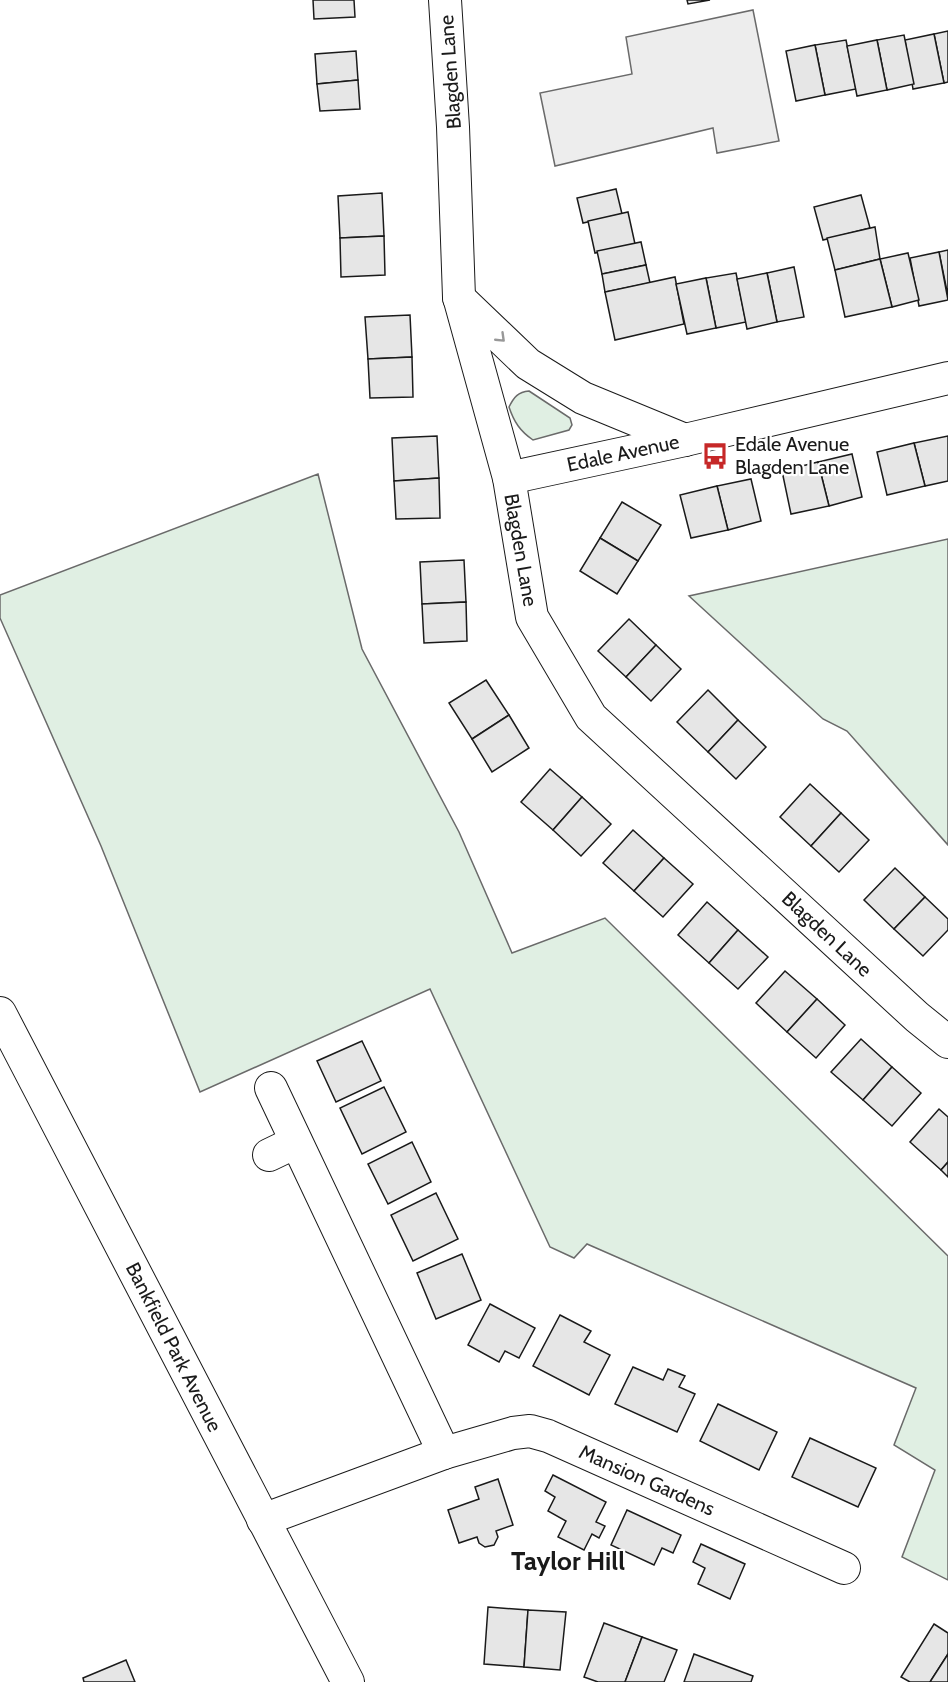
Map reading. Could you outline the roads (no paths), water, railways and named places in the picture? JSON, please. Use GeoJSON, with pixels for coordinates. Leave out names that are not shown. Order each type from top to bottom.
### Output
{"type":"FeatureCollection","features":[{"type":"Feature","properties":{"kind":"street","name":"Blagden Lane"},"geometry":{"type":"LineString","coordinates":[[445,0],[453,127],[459,297],[509,478],[532,617],[591,717],[917,1017],[948,1042]]}},
{"type":"Feature","properties":{"kind":"street"},"geometry":{"type":"LineString","coordinates":[[459,297],[528,364],[584,398],[685,440]]}},
{"type":"Feature","properties":{"kind":"street","name":"Edale Avenue"},"geometry":{"type":"LineString","coordinates":[[509,478],[685,440],[948,378]]}},
{"type":"Feature","properties":{"kind":"street","name":"Bankfield Park Avenue"},"geometry":{"type":"LineString","coordinates":[[2,1024],[348,1682]]}},
{"type":"Feature","properties":{"kind":"street"},"geometry":{"type":"LineString","coordinates":[[271,1088],[283,1148],[444,1453]]}},
{"type":"Feature","properties":{"kind":"street","name":"Mansion Gardens"},"geometry":{"type":"LineString","coordinates":[[264,1520],[444,1453],[513,1432],[530,1431],[548,1436],[844,1568]]}},
{"type":"Feature","properties":{"kind":"place","name":"Edale Avenue Blagden Lane"},"geometry":{"type":"Point","coordinates":[715,456]}},
{"type":"Feature","properties":{"kind":"district","name":"Taylor Hill"},"geometry":{"type":"Point","coordinates":[568,1561]}}]}
